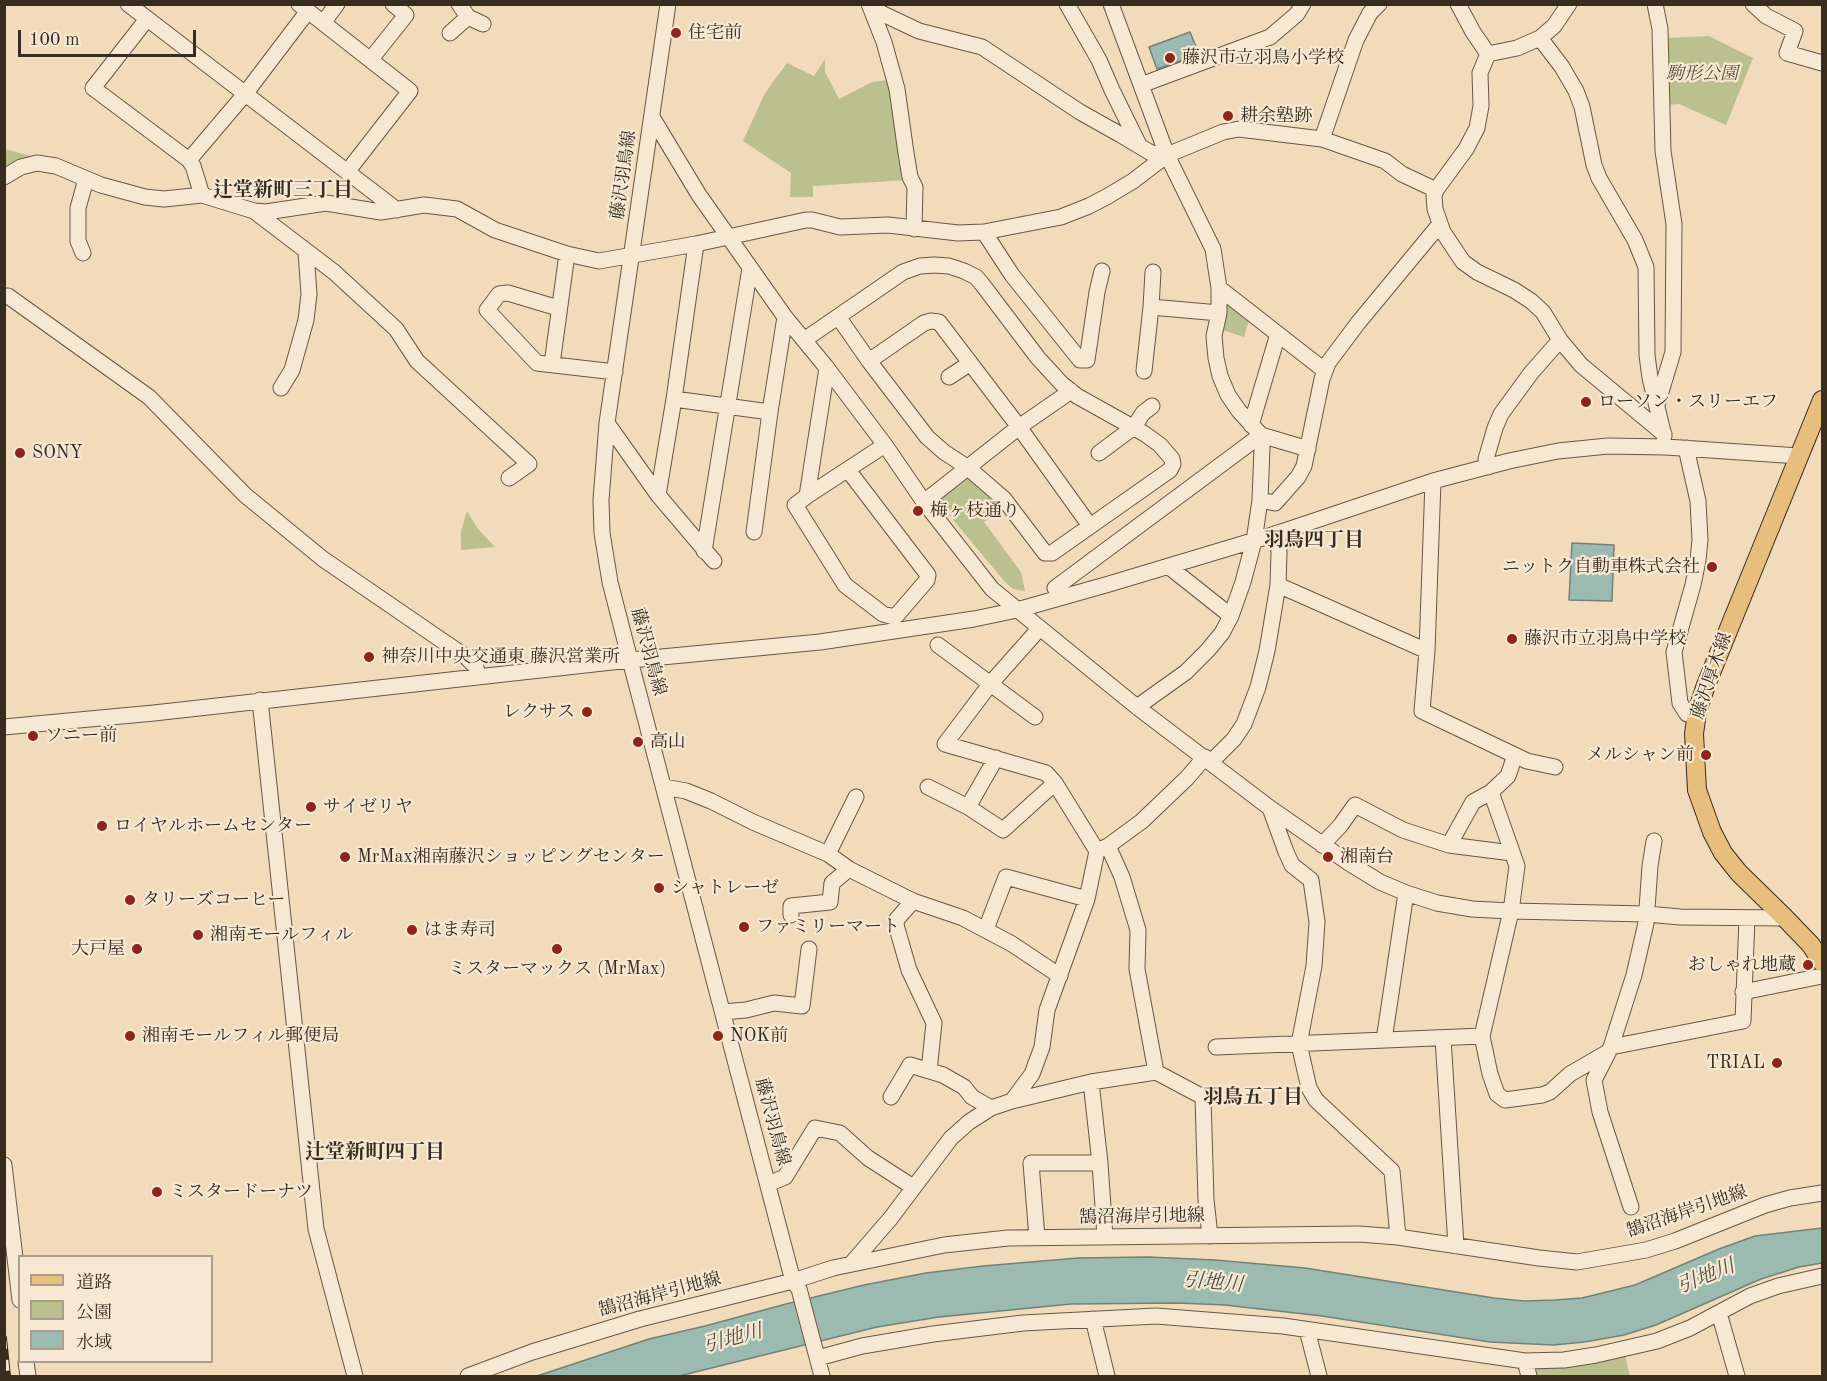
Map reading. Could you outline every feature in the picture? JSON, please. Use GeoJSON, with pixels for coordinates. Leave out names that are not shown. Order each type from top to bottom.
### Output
{"type":"FeatureCollection","features":[{"type":"Feature","properties":{"kind":"main road","name":"藤沢厚木線"},"geometry":{"type":"LineString","coordinates":[[1821,408],[1798,456],[1706,685],[1696,715],[1694,762],[1697,790],[1712,832],[1723,853],[1739,873],[1811,945],[1822,962]]}},
{"type":"Feature","properties":{"kind":"street"},"geometry":{"type":"LineString","coordinates":[[128,4],[397,210]]}},
{"type":"Feature","properties":{"kind":"street"},"geometry":{"type":"LineString","coordinates":[[323,23],[337,4]]}},
{"type":"Feature","properties":{"kind":"street"},"geometry":{"type":"LineString","coordinates":[[371,59],[406,15],[393,4]]}},
{"type":"Feature","properties":{"kind":"street","name":"藤沢羽鳥線"},"geometry":{"type":"LineString","coordinates":[[668,4],[607,423],[601,500],[602,533],[610,582],[630,660],[793,1281],[801,1295],[818,1358]]}},
{"type":"Feature","properties":{"kind":"street"},"geometry":{"type":"LineString","coordinates":[[870,4],[881,13],[919,31],[982,47],[1080,112],[1151,153],[1167,155]]}},
{"type":"Feature","properties":{"kind":"street"},"geometry":{"type":"LineString","coordinates":[[870,4],[884,42],[897,89],[910,177],[915,187],[914,229]]}},
{"type":"Feature","properties":{"kind":"street"},"geometry":{"type":"LineString","coordinates":[[1067,4],[1099,60],[1139,145]]}},
{"type":"Feature","properties":{"kind":"street"},"geometry":{"type":"LineString","coordinates":[[1111,4],[1167,155],[1213,249],[1220,288],[1219,313],[1214,336],[1220,376],[1228,395],[1256,430],[1308,449]]}},
{"type":"Feature","properties":{"kind":"street"},"geometry":{"type":"LineString","coordinates":[[1141,85],[1270,37],[1297,14],[1303,4]]}},
{"type":"Feature","properties":{"kind":"street"},"geometry":{"type":"LineString","coordinates":[[1322,139],[1356,40],[1370,13],[1380,4]]}},
{"type":"Feature","properties":{"kind":"street"},"geometry":{"type":"LineString","coordinates":[[1458,4],[1488,54]]}},
{"type":"Feature","properties":{"kind":"street"},"geometry":{"type":"LineString","coordinates":[[1488,54],[1517,48],[1540,38],[1554,26],[1569,4]]}},
{"type":"Feature","properties":{"kind":"street"},"geometry":{"type":"LineString","coordinates":[[1655,4],[1660,29],[1662,142],[1674,224],[1673,352],[1657,405]]}},
{"type":"Feature","properties":{"kind":"street"},"geometry":{"type":"LineString","coordinates":[[1753,4],[1766,16],[1795,31],[1787,53],[1822,63]]}},
{"type":"Feature","properties":{"kind":"street"},"geometry":{"type":"LineString","coordinates":[[189,160],[245,94],[304,8],[410,91],[347,172]]}},
{"type":"Feature","properties":{"kind":"street"},"geometry":{"type":"LineString","coordinates":[[450,33],[463,11],[483,24]]}},
{"type":"Feature","properties":{"kind":"street"},"geometry":{"type":"LineString","coordinates":[[147,19],[93,88],[189,160],[202,195]]}},
{"type":"Feature","properties":{"kind":"street"},"geometry":{"type":"LineString","coordinates":[[1540,38],[1562,67],[1576,91],[1599,178],[1635,240],[1646,267],[1647,355],[1650,378],[1665,440]]}},
{"type":"Feature","properties":{"kind":"street"},"geometry":{"type":"LineString","coordinates":[[1488,54],[1480,73],[1481,106],[1477,128],[1466,149],[1436,190],[1435,209],[1454,251],[1463,262],[1477,272],[1514,290],[1543,312],[1560,340],[1581,365],[1665,440],[1686,448],[1798,456]]}},
{"type":"Feature","properties":{"kind":"street"},"geometry":{"type":"LineString","coordinates":[[652,117],[699,195],[785,317],[827,368],[924,502],[992,589],[1137,707],[1270,808],[1380,882],[1437,903],[1472,909],[1511,911],[1785,918]]}},
{"type":"Feature","properties":{"kind":"street"},"geometry":{"type":"LineString","coordinates":[[4,177],[21,167],[37,163],[56,166],[101,185],[155,199],[202,195],[255,211],[266,212],[326,203],[367,210],[397,210],[424,205],[457,209],[495,230],[567,254],[599,261],[812,220],[851,228],[875,225],[958,233],[984,232],[1061,217],[1076,212],[1133,181],[1167,155],[1223,132],[1239,129],[1322,139],[1385,161],[1402,174],[1436,190]]}},
{"type":"Feature","properties":{"kind":"street"},"geometry":{"type":"LineString","coordinates":[[83,253],[78,240],[78,208],[86,179]]}},
{"type":"Feature","properties":{"kind":"street"},"geometry":{"type":"LineString","coordinates":[[255,211],[334,273],[396,329],[417,361],[529,464],[509,478]]}},
{"type":"Feature","properties":{"kind":"street"},"geometry":{"type":"LineString","coordinates":[[1260,500],[1275,503],[1299,477],[1308,449],[1324,370],[1358,323],[1440,224]]}},
{"type":"Feature","properties":{"kind":"street"},"geometry":{"type":"LineString","coordinates":[[984,232],[1012,275],[1080,360],[1087,360],[1102,271]]}},
{"type":"Feature","properties":{"kind":"street"},"geometry":{"type":"LineString","coordinates":[[658,495],[696,244]]}},
{"type":"Feature","properties":{"kind":"street"},"geometry":{"type":"LineString","coordinates":[[281,388],[292,370],[306,320],[309,294],[306,252]]}},
{"type":"Feature","properties":{"kind":"street"},"geometry":{"type":"LineString","coordinates":[[552,364],[567,254]]}},
{"type":"Feature","properties":{"kind":"street"},"geometry":{"type":"LineString","coordinates":[[804,340],[912,268],[934,265],[949,266],[964,271],[976,277],[1038,358],[1071,391],[1134,427],[1160,445],[1172,459],[1173,464],[1170,470],[1052,553],[1046,553],[1004,499],[968,466],[944,452],[927,437],[838,318]]}},
{"type":"Feature","properties":{"kind":"street"},"geometry":{"type":"LineString","coordinates":[[607,423],[658,495],[709,556],[728,406],[750,268]]}},
{"type":"Feature","properties":{"kind":"street"},"geometry":{"type":"LineString","coordinates":[[1144,371],[1154,272]]}},
{"type":"Feature","properties":{"kind":"street"},"geometry":{"type":"LineString","coordinates":[[1220,288],[1324,370]]}},
{"type":"Feature","properties":{"kind":"street"},"geometry":{"type":"LineString","coordinates":[[558,308],[508,294],[499,294],[487,310],[537,363],[615,372]]}},
{"type":"Feature","properties":{"kind":"street"},"geometry":{"type":"LineString","coordinates":[[8,296],[149,398],[245,495],[269,516],[323,560],[466,657],[476,667],[477,677]]}},
{"type":"Feature","properties":{"kind":"street"},"geometry":{"type":"LineString","coordinates":[[1151,307],[1219,313]]}},
{"type":"Feature","properties":{"kind":"street"},"geometry":{"type":"LineString","coordinates":[[754,532],[785,317]]}},
{"type":"Feature","properties":{"kind":"street"},"geometry":{"type":"LineString","coordinates":[[869,361],[924,323],[939,322],[1019,427],[1090,526]]}},
{"type":"Feature","properties":{"kind":"street"},"geometry":{"type":"LineString","coordinates":[[1137,707],[1186,672],[1208,650],[1222,633],[1231,616],[1244,582],[1254,541],[1260,500],[1262,473],[1256,430],[1278,334]]}},
{"type":"Feature","properties":{"kind":"street"},"geometry":{"type":"LineString","coordinates":[[1488,467],[1486,459],[1494,428],[1501,414],[1531,373],[1560,340]]}},
{"type":"Feature","properties":{"kind":"street"},"geometry":{"type":"LineString","coordinates":[[949,377],[969,364]]}},
{"type":"Feature","properties":{"kind":"street"},"geometry":{"type":"LineString","coordinates":[[807,496],[827,368]]}},
{"type":"Feature","properties":{"kind":"street"},"geometry":{"type":"LineString","coordinates":[[924,502],[1019,427],[1071,391]]}},
{"type":"Feature","properties":{"kind":"street"},"geometry":{"type":"LineString","coordinates":[[674,399],[770,412]]}},
{"type":"Feature","properties":{"kind":"street"},"geometry":{"type":"LineString","coordinates":[[1099,453],[1134,427],[1143,413],[1152,406]]}},
{"type":"Feature","properties":{"kind":"street"},"geometry":{"type":"LineString","coordinates":[[1055,588],[1256,430]]}},
{"type":"Feature","properties":{"kind":"street"},"geometry":{"type":"LineString","coordinates":[[4,727],[820,642],[929,626],[1017,610],[1254,541],[1433,481],[1488,467],[1558,451],[1665,440]]}},
{"type":"Feature","properties":{"kind":"street"},"geometry":{"type":"LineString","coordinates":[[848,470],[928,575],[927,580],[897,615],[889,617],[883,614],[845,585],[795,506],[807,496],[885,446]]}},
{"type":"Feature","properties":{"kind":"street"},"geometry":{"type":"LineString","coordinates":[[1686,448],[1698,501],[1700,540],[1693,585],[1674,652],[1680,703],[1687,714],[1696,715]]}},
{"type":"Feature","properties":{"kind":"street"},"geometry":{"type":"LineString","coordinates":[[1433,481],[1427,651],[1422,711],[1527,761],[1555,767]]}},
{"type":"Feature","properties":{"kind":"street"},"geometry":{"type":"LineString","coordinates":[[1012,1101],[1032,1074],[1042,1047],[1047,1010],[1103,848],[1164,801],[1208,759],[1234,739],[1252,707],[1267,651],[1278,585],[1277,534]]}},
{"type":"Feature","properties":{"kind":"street"},"geometry":{"type":"LineString","coordinates":[[1168,566],[1231,616]]}},
{"type":"Feature","properties":{"kind":"street"},"geometry":{"type":"LineString","coordinates":[[1278,585],[1427,651]]}},
{"type":"Feature","properties":{"kind":"street"},"geometry":{"type":"LineString","coordinates":[[1039,628],[991,684],[945,744],[1026,769],[1041,771],[1055,783],[1122,877],[1138,930],[1137,969],[1156,1072]]}},
{"type":"Feature","properties":{"kind":"street"},"geometry":{"type":"LineString","coordinates":[[938,645],[1035,717]]}},
{"type":"Feature","properties":{"kind":"street"},"geometry":{"type":"LineString","coordinates":[[260,700],[316,1229],[355,1377]]}},
{"type":"Feature","properties":{"kind":"street"},"geometry":{"type":"LineString","coordinates":[[1449,845],[1473,802],[1491,792],[1508,776],[1515,755]]}},
{"type":"Feature","properties":{"kind":"street"},"geometry":{"type":"LineString","coordinates":[[968,807],[996,758]]}},
{"type":"Feature","properties":{"kind":"street"},"geometry":{"type":"LineString","coordinates":[[928,787],[968,807],[1003,830],[1055,783]]}},
{"type":"Feature","properties":{"kind":"street"},"geometry":{"type":"LineString","coordinates":[[664,787],[686,791],[828,854],[849,869],[913,901],[963,918],[986,929],[1060,976]]}},
{"type":"Feature","properties":{"kind":"street"},"geometry":{"type":"LineString","coordinates":[[1491,792],[1517,866],[1511,911],[1482,1036],[1497,1094],[1505,1100],[1547,1094],[1570,1074],[1610,1049],[1743,1021],[1747,918]]}},
{"type":"Feature","properties":{"kind":"street"},"geometry":{"type":"LineString","coordinates":[[828,854],[856,797]]}},
{"type":"Feature","properties":{"kind":"street"},"geometry":{"type":"LineString","coordinates":[[1322,844],[1340,826],[1355,805],[1403,830],[1449,845],[1512,853]]}},
{"type":"Feature","properties":{"kind":"street"},"geometry":{"type":"LineString","coordinates":[[1270,808],[1292,865],[1311,880],[1317,922],[1314,966],[1299,1044],[1310,1088],[1316,1100],[1392,1171],[1398,1237]]}},
{"type":"Feature","properties":{"kind":"street"},"geometry":{"type":"LineString","coordinates":[[1631,1207],[1600,1112],[1594,1084],[1596,1074],[1610,1049],[1634,975],[1647,914],[1654,841]]}},
{"type":"Feature","properties":{"kind":"street"},"geometry":{"type":"LineString","coordinates":[[791,915],[791,906],[830,902],[832,883],[849,869]]}},
{"type":"Feature","properties":{"kind":"street"},"geometry":{"type":"LineString","coordinates":[[986,929],[1006,877],[1087,899]]}},
{"type":"Feature","properties":{"kind":"street"},"geometry":{"type":"LineString","coordinates":[[1384,1040],[1406,893]]}},
{"type":"Feature","properties":{"kind":"street"},"geometry":{"type":"LineString","coordinates":[[913,901],[897,919],[896,925],[909,970],[934,1023],[929,1071]]}},
{"type":"Feature","properties":{"kind":"street"},"geometry":{"type":"LineString","coordinates":[[723,1012],[746,1010],[774,1003],[802,1006],[809,949]]}},
{"type":"Feature","properties":{"kind":"street"},"geometry":{"type":"LineString","coordinates":[[1743,992],[1822,976]]}},
{"type":"Feature","properties":{"kind":"street"},"geometry":{"type":"LineString","coordinates":[[1216,1047],[1482,1036]]}},
{"type":"Feature","properties":{"kind":"street"},"geometry":{"type":"LineString","coordinates":[[1443,1038],[1456,1246]]}},
{"type":"Feature","properties":{"kind":"street"},"geometry":{"type":"LineString","coordinates":[[891,1097],[910,1065],[943,1075],[964,1087],[972,1096],[991,1108]]}},
{"type":"Feature","properties":{"kind":"street"},"geometry":{"type":"LineString","coordinates":[[850,1265],[870,1245],[951,1138],[969,1122],[991,1108],[1091,1082],[1156,1072],[1203,1097],[1206,1200],[1210,1236]]}},
{"type":"Feature","properties":{"kind":"street"},"geometry":{"type":"LineString","coordinates":[[1091,1082],[1105,1237]]}},
{"type":"Feature","properties":{"kind":"street"},"geometry":{"type":"LineString","coordinates":[[768,1184],[785,1177],[815,1128],[840,1133],[868,1158],[913,1187]]}},
{"type":"Feature","properties":{"kind":"street"},"geometry":{"type":"LineString","coordinates":[[1037,1238],[1031,1163],[1100,1162]]}},
{"type":"Feature","properties":{"kind":"street"},"geometry":{"type":"LineString","coordinates":[[4,1165],[18,1283]]}},
{"type":"Feature","properties":{"kind":"street","name":"鵠沼海岸引地線"},"geometry":{"type":"LineString","coordinates":[[468,1377],[583,1335],[850,1265],[944,1245],[1008,1238],[1348,1234],[1398,1237],[1577,1262],[1611,1257],[1676,1241],[1765,1205],[1822,1193]]}},
{"type":"Feature","properties":{"kind":"street"},"geometry":{"type":"LineString","coordinates":[[822,1377],[818,1358],[862,1346],[933,1334],[1023,1323],[1093,1319],[1182,1317],[1283,1326],[1524,1361],[1564,1360],[1657,1341],[1690,1328],[1750,1296],[1778,1286],[1822,1276]]}},
{"type":"Feature","properties":{"kind":"street"},"geometry":{"type":"LineString","coordinates":[[1719,1313],[1737,1377]]}},
{"type":"Feature","properties":{"kind":"street"},"geometry":{"type":"LineString","coordinates":[[1093,1319],[1107,1377]]}},
{"type":"Feature","properties":{"kind":"street"},"geometry":{"type":"LineString","coordinates":[[1307,1330],[1319,1377]]}},
{"type":"Feature","properties":{"kind":"street"},"geometry":{"type":"LineString","coordinates":[[1524,1361],[1529,1377]]}},
{"type":"Feature","properties":{"kind":"green space","name":"駒形公園"},"geometry":{"type":"Polygon","coordinates":[[[1709,36],[1753,58],[1726,125],[1679,104],[1665,105],[1665,38],[1709,36]]]}},
{"type":"Feature","properties":{"kind":"green space"},"geometry":{"type":"Polygon","coordinates":[[[825,59],[825,72],[839,99],[872,82],[889,80],[907,180],[813,186],[813,197],[790,197],[791,173],[743,141],[765,93],[787,63],[814,76],[825,59]]]}},
{"type":"Feature","properties":{"kind":"green space"},"geometry":{"type":"Polygon","coordinates":[[[5,149],[35,157],[5,173],[5,149]]]}},
{"type":"Feature","properties":{"kind":"green space"},"geometry":{"type":"Polygon","coordinates":[[[1223,295],[1250,317],[1244,337],[1219,329],[1223,295]]]}},
{"type":"Feature","properties":{"kind":"green space"},"geometry":{"type":"Polygon","coordinates":[[[965,476],[970,477],[1004,507],[984,522],[1021,572],[1025,591],[1013,589],[1005,582],[940,504],[941,497],[965,476]]]}},
{"type":"Feature","properties":{"kind":"green space"},"geometry":{"type":"Polygon","coordinates":[[[467,511],[478,529],[495,547],[461,550],[461,531],[467,511]]]}},
{"type":"Feature","properties":{"kind":"green space"},"geometry":{"type":"Polygon","coordinates":[[[1625,1356],[1630,1376],[1537,1376],[1534,1368],[1598,1362],[1625,1356]]]}},
{"type":"Feature","properties":{"kind":"water"},"geometry":{"type":"Polygon","coordinates":[[[1190,32],[1199,54],[1157,69],[1149,47],[1190,32]]]}},
{"type":"Feature","properties":{"kind":"water"},"geometry":{"type":"Polygon","coordinates":[[[1572,543],[1614,545],[1612,601],[1569,600],[1572,543]]]}},
{"type":"Feature","properties":{"kind":"water","name":"引地川"},"geometry":{"type":"Polygon","coordinates":[[[1822,1228],[1822,1263],[1799,1267],[1761,1279],[1656,1325],[1624,1335],[1585,1342],[1553,1345],[1490,1342],[1322,1316],[1225,1305],[1071,1304],[939,1317],[877,1327],[679,1376],[537,1376],[649,1339],[786,1304],[926,1273],[983,1266],[1078,1258],[1148,1257],[1215,1260],[1305,1268],[1494,1298],[1524,1301],[1555,1300],[1582,1298],[1635,1285],[1755,1236],[1822,1228]]]}},
{"type":"Feature","properties":{"kind":"railway"},"geometry":{"type":"LineString","coordinates":[[4,1338],[8,1376]]}},
{"type":"Feature","properties":{"kind":"place","name":"住宅前"},"geometry":{"type":"Point","coordinates":[676,33]}},
{"type":"Feature","properties":{"kind":"place","name":"藤沢市立羽鳥小学校"},"geometry":{"type":"Point","coordinates":[1170,58]}},
{"type":"Feature","properties":{"kind":"place","name":"耕余塾跡"},"geometry":{"type":"Point","coordinates":[1228,116]}},
{"type":"Feature","properties":{"kind":"place","name":"ローソン・スリーエフ"},"geometry":{"type":"Point","coordinates":[1586,402]}},
{"type":"Feature","properties":{"kind":"place","name":"SONY"},"geometry":{"type":"Point","coordinates":[20,453]}},
{"type":"Feature","properties":{"kind":"place","name":"梅ヶ枝通り"},"geometry":{"type":"Point","coordinates":[918,511]}},
{"type":"Feature","properties":{"kind":"place","name":"ニットク自動車株式会社"},"geometry":{"type":"Point","coordinates":[1712,567]}},
{"type":"Feature","properties":{"kind":"place","name":"藤沢市立羽鳥中学校"},"geometry":{"type":"Point","coordinates":[1512,639]}},
{"type":"Feature","properties":{"kind":"place","name":"神奈川中央交通東 藤沢営業所"},"geometry":{"type":"Point","coordinates":[369,657]}},
{"type":"Feature","properties":{"kind":"place","name":"レクサス"},"geometry":{"type":"Point","coordinates":[587,712]}},
{"type":"Feature","properties":{"kind":"place","name":"ソニー前"},"geometry":{"type":"Point","coordinates":[33,736]}},
{"type":"Feature","properties":{"kind":"place","name":"高山"},"geometry":{"type":"Point","coordinates":[638,742]}},
{"type":"Feature","properties":{"kind":"place","name":"メルシャン前"},"geometry":{"type":"Point","coordinates":[1706,755]}},
{"type":"Feature","properties":{"kind":"place","name":"サイゼリヤ"},"geometry":{"type":"Point","coordinates":[311,807]}},
{"type":"Feature","properties":{"kind":"place","name":"ロイヤルホームセンター"},"geometry":{"type":"Point","coordinates":[102,826]}},
{"type":"Feature","properties":{"kind":"place","name":"MrMax湘南藤沢ショッピングセンター"},"geometry":{"type":"Point","coordinates":[345,857]}},
{"type":"Feature","properties":{"kind":"place","name":"湘南台"},"geometry":{"type":"Point","coordinates":[1328,857]}},
{"type":"Feature","properties":{"kind":"place","name":"シャトレーゼ"},"geometry":{"type":"Point","coordinates":[659,888]}},
{"type":"Feature","properties":{"kind":"place","name":"タリーズコーヒー"},"geometry":{"type":"Point","coordinates":[130,900]}},
{"type":"Feature","properties":{"kind":"place","name":"ファミリーマート"},"geometry":{"type":"Point","coordinates":[744,927]}},
{"type":"Feature","properties":{"kind":"place","name":"はま寿司"},"geometry":{"type":"Point","coordinates":[412,930]}},
{"type":"Feature","properties":{"kind":"place","name":"湘南モールフィル"},"geometry":{"type":"Point","coordinates":[198,935]}},
{"type":"Feature","properties":{"kind":"place","name":"大戸屋"},"geometry":{"type":"Point","coordinates":[137,949]}},
{"type":"Feature","properties":{"kind":"place","name":"ミスターマックス (MrMax)"},"geometry":{"type":"Point","coordinates":[557,949]}},
{"type":"Feature","properties":{"kind":"place","name":"おしゃれ地蔵"},"geometry":{"type":"Point","coordinates":[1808,965]}},
{"type":"Feature","properties":{"kind":"place","name":"湘南モールフィル郵便局"},"geometry":{"type":"Point","coordinates":[130,1036]}},
{"type":"Feature","properties":{"kind":"place","name":"NOK前"},"geometry":{"type":"Point","coordinates":[718,1036]}},
{"type":"Feature","properties":{"kind":"place","name":"TRIAL"},"geometry":{"type":"Point","coordinates":[1777,1063]}},
{"type":"Feature","properties":{"kind":"place","name":"ミスタードーナツ"},"geometry":{"type":"Point","coordinates":[157,1192]}},
{"type":"Feature","properties":{"kind":"district","name":"辻堂新町三丁目"},"geometry":{"type":"Point","coordinates":[283,191]}},
{"type":"Feature","properties":{"kind":"district","name":"羽鳥四丁目"},"geometry":{"type":"Point","coordinates":[1314,541]}},
{"type":"Feature","properties":{"kind":"district","name":"羽鳥五丁目"},"geometry":{"type":"Point","coordinates":[1253,1098]}},
{"type":"Feature","properties":{"kind":"district","name":"辻堂新町四丁目"},"geometry":{"type":"Point","coordinates":[375,1153]}}]}
